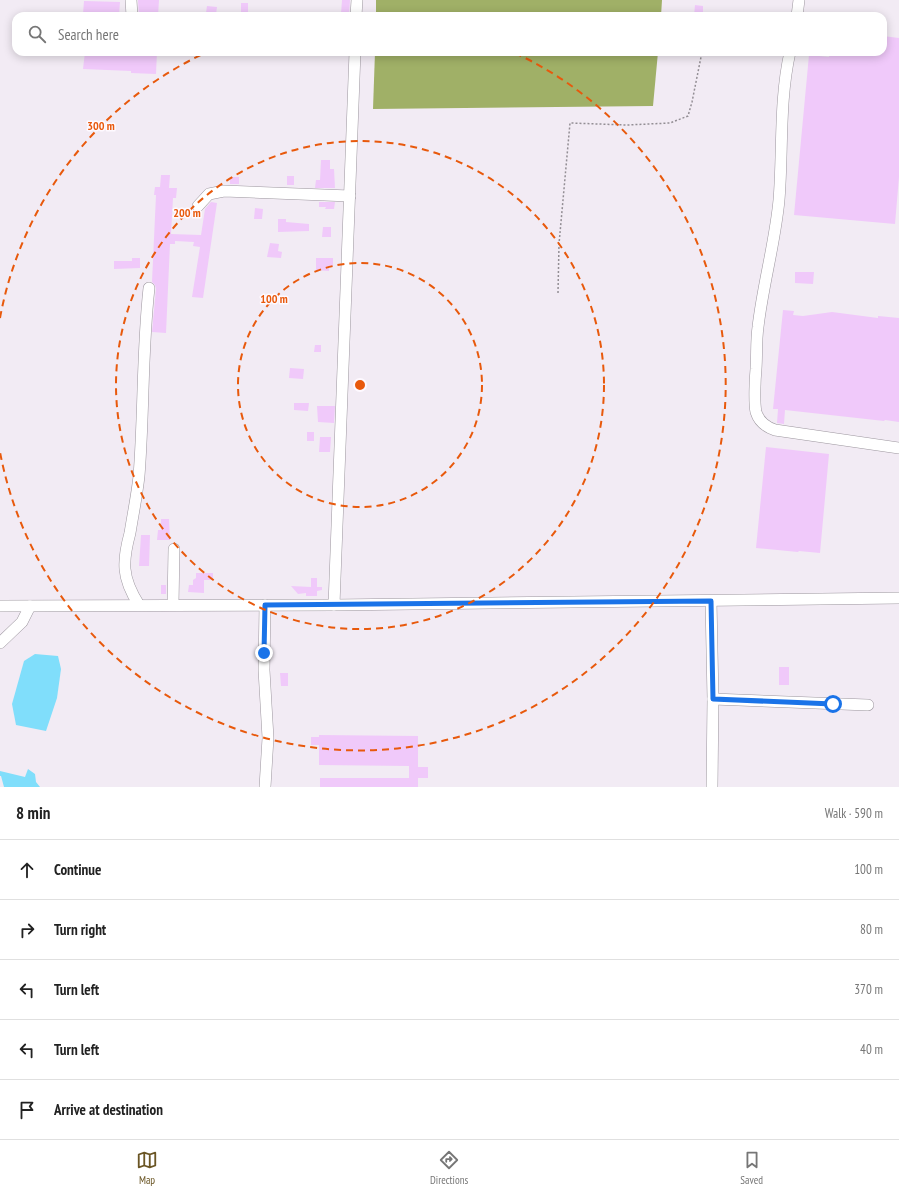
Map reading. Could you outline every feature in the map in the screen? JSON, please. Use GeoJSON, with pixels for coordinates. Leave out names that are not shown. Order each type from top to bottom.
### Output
{"type":"FeatureCollection","features":[{"type":"Feature","properties":{"kind":"street"},"geometry":{"type":"LineString","coordinates":[[131,0],[132,12]]}},
{"type":"Feature","properties":{"kind":"street"},"geometry":{"type":"LineString","coordinates":[[356,12],[357,0]]}},
{"type":"Feature","properties":{"kind":"street"},"geometry":{"type":"LineString","coordinates":[[798,12],[799,0]]}},
{"type":"Feature","properties":{"kind":"street"},"geometry":{"type":"LineString","coordinates":[[334,605],[355,56]]}},
{"type":"Feature","properties":{"kind":"street"},"geometry":{"type":"LineString","coordinates":[[789,56],[786,67],[782,104],[777,216],[758,327],[755,380],[756,412],[760,420],[766,426],[775,430],[899,448]]}},
{"type":"Feature","properties":{"kind":"street"},"geometry":{"type":"LineString","coordinates":[[198,206],[210,194],[224,191],[350,196]]}},
{"type":"Feature","properties":{"kind":"street"},"geometry":{"type":"LineString","coordinates":[[139,606],[127,582],[125,568],[126,552],[139,477],[145,325],[149,288]]}},
{"type":"Feature","properties":{"kind":"street"},"geometry":{"type":"LineString","coordinates":[[174,549],[174,605]]}},
{"type":"Feature","properties":{"kind":"street"},"geometry":{"type":"LineString","coordinates":[[0,606],[334,605],[899,598]]}},
{"type":"Feature","properties":{"kind":"street"},"geometry":{"type":"LineString","coordinates":[[711,601],[713,699],[712,787]]}},
{"type":"Feature","properties":{"kind":"street"},"geometry":{"type":"LineString","coordinates":[[265,605],[264,653],[268,738],[265,787]]}},
{"type":"Feature","properties":{"kind":"street"},"geometry":{"type":"LineString","coordinates":[[0,643],[22,622],[30,606]]}},
{"type":"Feature","properties":{"kind":"street"},"geometry":{"type":"LineString","coordinates":[[713,699],[868,705]]}},
{"type":"Feature","properties":{"kind":"path"},"geometry":{"type":"LineString","coordinates":[[558,293],[561,221],[570,122],[627,125],[670,123],[688,116],[701,56]]}},
{"type":"Feature","properties":{"kind":"green space"},"geometry":{"type":"Polygon","coordinates":[[[376,0],[662,0],[661,12],[376,12],[376,0]]]}},
{"type":"Feature","properties":{"kind":"green space"},"geometry":{"type":"Polygon","coordinates":[[[375,56],[658,56],[653,106],[373,109],[375,56]]]}},
{"type":"Feature","properties":{"kind":"water"},"geometry":{"type":"Polygon","coordinates":[[[35,654],[58,656],[61,669],[57,698],[46,731],[16,725],[12,704],[24,661],[35,654]]]}},
{"type":"Feature","properties":{"kind":"water"},"geometry":{"type":"Polygon","coordinates":[[[28,769],[35,774],[36,782],[40,787],[4,787],[0,776],[0,771],[25,777],[28,769]]]}},
{"type":"Feature","properties":{"kind":"building"},"geometry":{"type":"Polygon","coordinates":[[[138,0],[159,0],[158,12],[139,12],[138,0]]]}},
{"type":"Feature","properties":{"kind":"building"},"geometry":{"type":"Polygon","coordinates":[[[342,0],[350,0],[349,12],[341,12],[342,0]]]}},
{"type":"Feature","properties":{"kind":"building"},"geometry":{"type":"Polygon","coordinates":[[[84,1],[120,2],[119,12],[83,12],[84,1]]]}},
{"type":"Feature","properties":{"kind":"building"},"geometry":{"type":"Polygon","coordinates":[[[241,3],[248,3],[248,12],[241,12],[241,3]]]}},
{"type":"Feature","properties":{"kind":"building"},"geometry":{"type":"Polygon","coordinates":[[[695,5],[703,6],[703,12],[694,12],[695,5]]]}},
{"type":"Feature","properties":{"kind":"building"},"geometry":{"type":"Polygon","coordinates":[[[207,6],[217,7],[216,12],[206,12],[207,6]]]}},
{"type":"Feature","properties":{"kind":"building"},"geometry":{"type":"Polygon","coordinates":[[[887,36],[899,38],[899,177],[895,224],[794,215],[809,56],[887,56],[887,36]]]}},
{"type":"Feature","properties":{"kind":"building"},"geometry":{"type":"Polygon","coordinates":[[[85,56],[157,56],[156,74],[131,73],[131,71],[83,69],[85,56]]]}},
{"type":"Feature","properties":{"kind":"building"},"geometry":{"type":"Polygon","coordinates":[[[321,160],[330,160],[330,169],[334,169],[335,188],[315,188],[316,180],[320,180],[321,160]]]}},
{"type":"Feature","properties":{"kind":"building"},"geometry":{"type":"Polygon","coordinates":[[[161,175],[170,175],[169,188],[177,188],[176,198],[173,198],[171,234],[201,235],[205,209],[211,202],[217,203],[203,298],[192,297],[200,247],[193,246],[194,242],[175,241],[175,244],[170,244],[166,333],[152,332],[156,289],[152,282],[156,195],[154,195],[155,187],[160,187],[161,175]]]}},
{"type":"Feature","properties":{"kind":"building"},"geometry":{"type":"Polygon","coordinates":[[[287,176],[294,176],[294,185],[287,185],[287,176]]]}},
{"type":"Feature","properties":{"kind":"building"},"geometry":{"type":"Polygon","coordinates":[[[230,177],[239,177],[239,184],[230,184],[230,177]]]}},
{"type":"Feature","properties":{"kind":"building"},"geometry":{"type":"Polygon","coordinates":[[[319,202],[335,202],[334,209],[319,207],[319,202]]]}},
{"type":"Feature","properties":{"kind":"building"},"geometry":{"type":"Polygon","coordinates":[[[255,208],[263,209],[262,219],[254,219],[255,208]]]}},
{"type":"Feature","properties":{"kind":"building"},"geometry":{"type":"Polygon","coordinates":[[[278,219],[286,219],[286,222],[309,224],[309,231],[278,232],[278,219]]]}},
{"type":"Feature","properties":{"kind":"building"},"geometry":{"type":"Polygon","coordinates":[[[323,227],[331,227],[331,237],[322,237],[323,227]]]}},
{"type":"Feature","properties":{"kind":"building"},"geometry":{"type":"Polygon","coordinates":[[[270,243],[279,244],[278,251],[282,252],[281,258],[267,257],[270,243]]]}},
{"type":"Feature","properties":{"kind":"building"},"geometry":{"type":"Polygon","coordinates":[[[132,258],[140,258],[140,268],[114,269],[114,261],[132,261],[132,258]]]}},
{"type":"Feature","properties":{"kind":"building"},"geometry":{"type":"Polygon","coordinates":[[[316,258],[333,258],[333,266],[329,266],[329,271],[316,270],[316,258]]]}},
{"type":"Feature","properties":{"kind":"building"},"geometry":{"type":"Polygon","coordinates":[[[795,272],[814,272],[813,284],[795,283],[795,272]]]}},
{"type":"Feature","properties":{"kind":"building"},"geometry":{"type":"Polygon","coordinates":[[[783,310],[794,311],[793,315],[803,316],[832,312],[878,318],[878,316],[899,318],[899,422],[785,410],[784,424],[777,423],[778,409],[773,409],[783,310]]]}},
{"type":"Feature","properties":{"kind":"building"},"geometry":{"type":"Polygon","coordinates":[[[315,345],[321,345],[321,352],[314,352],[315,345]]]}},
{"type":"Feature","properties":{"kind":"building"},"geometry":{"type":"Polygon","coordinates":[[[290,368],[304,369],[303,379],[289,378],[290,368]]]}},
{"type":"Feature","properties":{"kind":"building"},"geometry":{"type":"Polygon","coordinates":[[[294,403],[309,403],[308,411],[294,410],[294,403]]]}},
{"type":"Feature","properties":{"kind":"building"},"geometry":{"type":"Polygon","coordinates":[[[317,406],[335,406],[334,423],[318,422],[317,406]]]}},
{"type":"Feature","properties":{"kind":"building"},"geometry":{"type":"Polygon","coordinates":[[[307,432],[314,432],[314,441],[307,441],[307,432]]]}},
{"type":"Feature","properties":{"kind":"building"},"geometry":{"type":"Polygon","coordinates":[[[320,437],[331,437],[330,452],[319,452],[320,437]]]}},
{"type":"Feature","properties":{"kind":"building"},"geometry":{"type":"Polygon","coordinates":[[[766,447],[829,454],[820,553],[756,548],[766,447]]]}},
{"type":"Feature","properties":{"kind":"building"},"geometry":{"type":"Polygon","coordinates":[[[161,519],[169,519],[170,540],[157,540],[158,530],[161,530],[161,519]]]}},
{"type":"Feature","properties":{"kind":"building"},"geometry":{"type":"Polygon","coordinates":[[[141,535],[150,535],[149,566],[139,566],[141,535]]]}},
{"type":"Feature","properties":{"kind":"building"},"geometry":{"type":"Polygon","coordinates":[[[196,573],[213,573],[213,580],[204,580],[204,593],[188,592],[189,585],[193,585],[193,580],[196,578],[196,573]]]}},
{"type":"Feature","properties":{"kind":"building"},"geometry":{"type":"Polygon","coordinates":[[[311,578],[317,578],[317,587],[322,587],[322,590],[317,591],[317,596],[306,596],[306,593],[298,594],[291,586],[311,587],[311,578]]]}},
{"type":"Feature","properties":{"kind":"building"},"geometry":{"type":"Polygon","coordinates":[[[161,585],[166,585],[166,594],[161,594],[161,585]]]}},
{"type":"Feature","properties":{"kind":"building"},"geometry":{"type":"Polygon","coordinates":[[[779,667],[789,667],[789,685],[779,685],[779,667]]]}},
{"type":"Feature","properties":{"kind":"building"},"geometry":{"type":"Polygon","coordinates":[[[280,673],[288,673],[288,686],[281,686],[280,673]]]}},
{"type":"Feature","properties":{"kind":"building"},"geometry":{"type":"Polygon","coordinates":[[[319,735],[418,736],[418,767],[428,767],[428,778],[418,778],[418,787],[320,787],[320,778],[409,778],[409,766],[319,765],[319,745],[311,745],[311,737],[319,737],[319,735]]]}},
{"type":"Feature","properties":{"kind":"route"},"geometry":{"type":"LineString","coordinates":[[264,653],[265,605],[711,601],[713,699],[833,704]]}}]}
